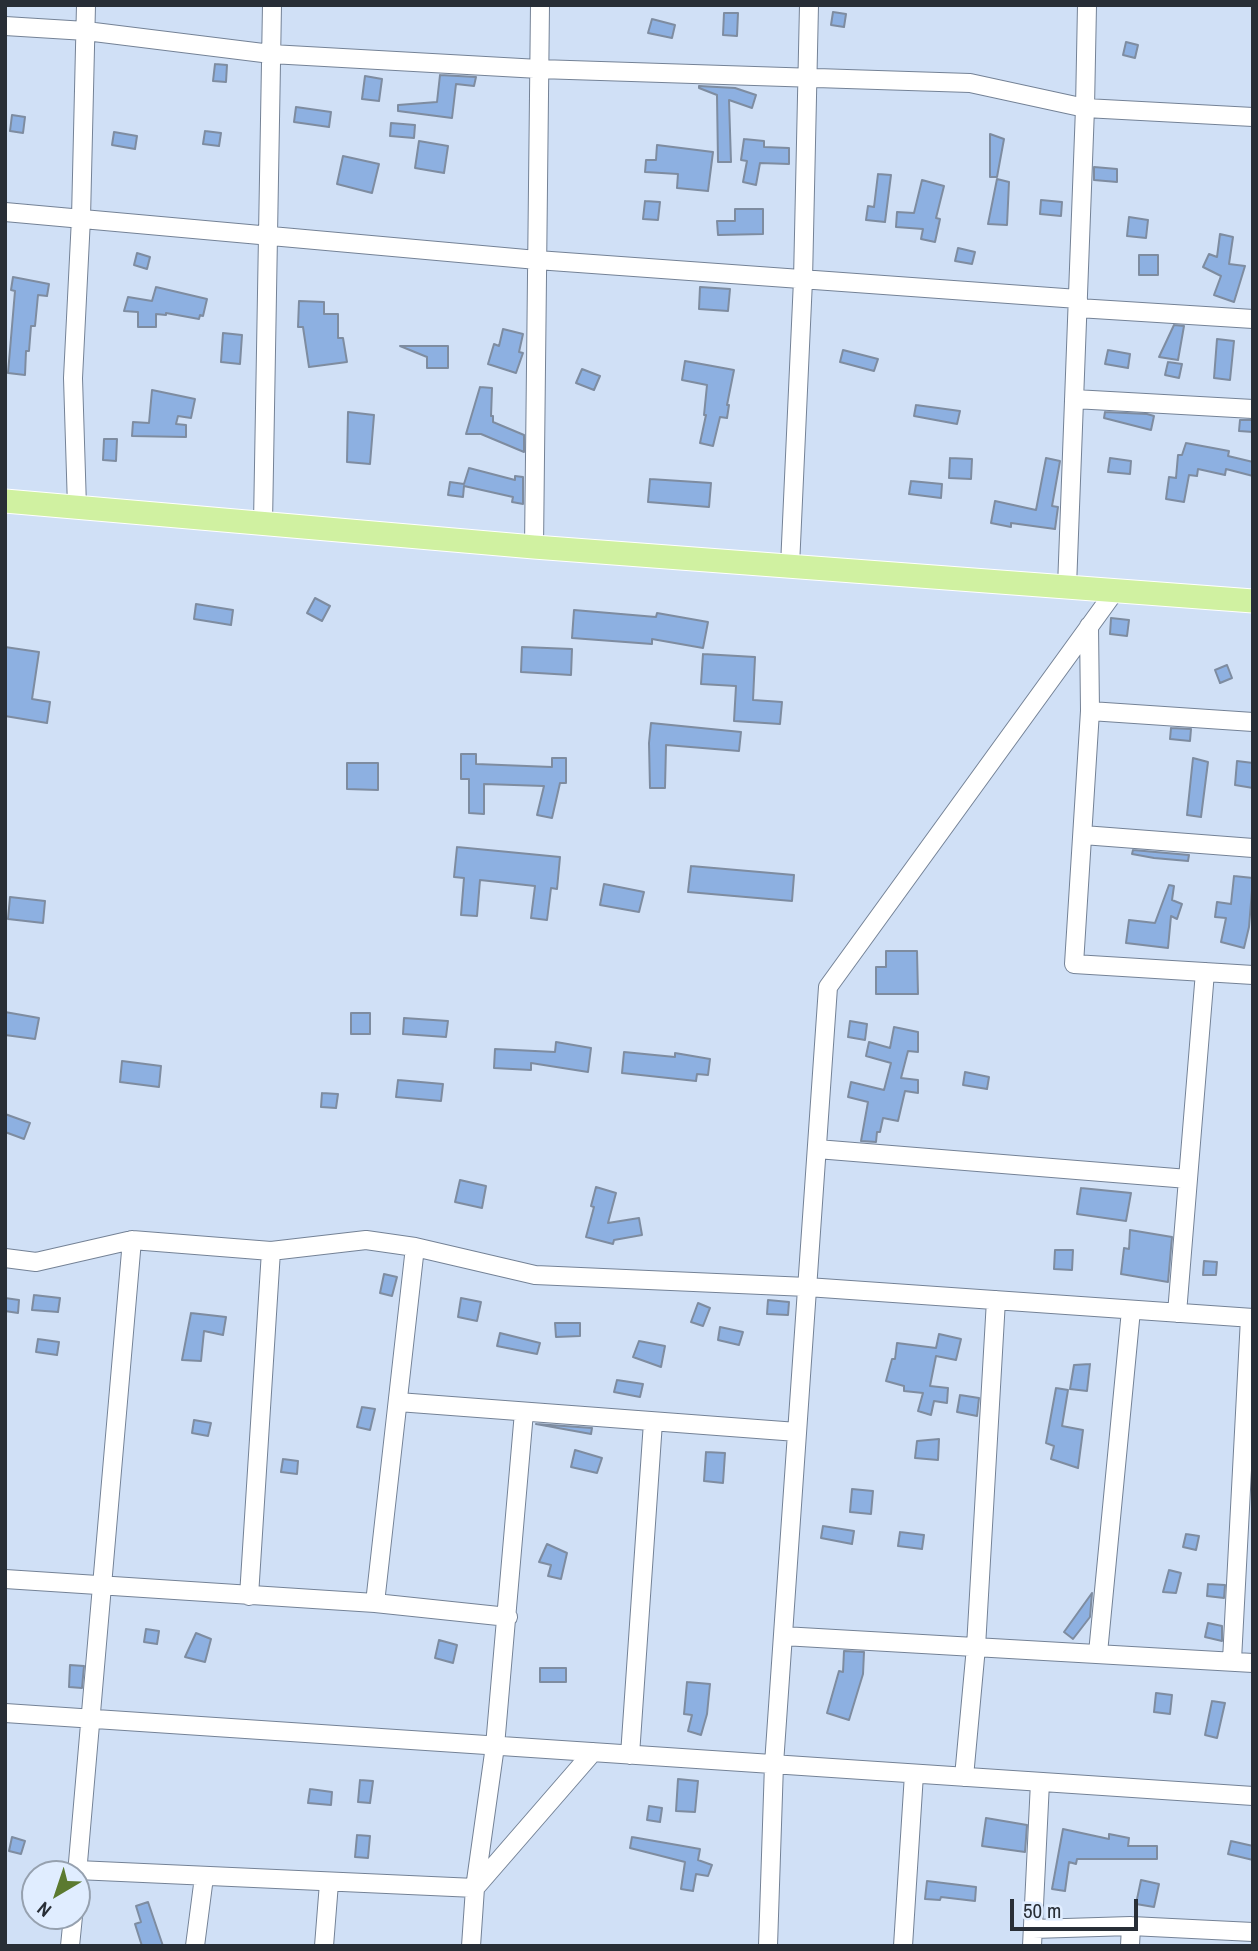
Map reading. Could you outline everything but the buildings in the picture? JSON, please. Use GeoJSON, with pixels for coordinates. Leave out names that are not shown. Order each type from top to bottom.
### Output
{"type":"FeatureCollection","features":[{"type":"Feature","properties":{"kind":"main road"},"geometry":{"type":"LineString","coordinates":[[5,501],[534,547],[1253,601]]}},
{"type":"Feature","properties":{"kind":"street"},"geometry":{"type":"LineString","coordinates":[[77,508],[73,378],[81,218],[86,5]]}},
{"type":"Feature","properties":{"kind":"street"},"geometry":{"type":"LineString","coordinates":[[263,523],[272,5]]}},
{"type":"Feature","properties":{"kind":"street"},"geometry":{"type":"LineString","coordinates":[[534,547],[540,5]]}},
{"type":"Feature","properties":{"kind":"street"},"geometry":{"type":"LineString","coordinates":[[790,566],[803,280],[809,5]]}},
{"type":"Feature","properties":{"kind":"street"},"geometry":{"type":"LineString","coordinates":[[1067,587],[1086,108],[1087,5]]}},
{"type":"Feature","properties":{"kind":"street"},"geometry":{"type":"LineString","coordinates":[[5,26],[86,31],[271,54],[539,69],[970,83],[1086,108],[1253,117]]}},
{"type":"Feature","properties":{"kind":"street"},"geometry":{"type":"LineString","coordinates":[[5,212],[537,260],[1253,319]]}},
{"type":"Feature","properties":{"kind":"street"},"geometry":{"type":"LineString","coordinates":[[1074,399],[1253,409]]}},
{"type":"Feature","properties":{"kind":"street"},"geometry":{"type":"LineString","coordinates":[[768,1946],[774,1764],[828,987],[1115,590]]}},
{"type":"Feature","properties":{"kind":"street"},"geometry":{"type":"LineString","coordinates":[[1089,626],[1090,710],[1074,964],[1253,975]]}},
{"type":"Feature","properties":{"kind":"street"},"geometry":{"type":"LineString","coordinates":[[1090,710],[1253,722]]}},
{"type":"Feature","properties":{"kind":"street"},"geometry":{"type":"LineString","coordinates":[[1083,835],[1253,848]]}},
{"type":"Feature","properties":{"kind":"street"},"geometry":{"type":"LineString","coordinates":[[1177,1313],[1205,972]]}},
{"type":"Feature","properties":{"kind":"street"},"geometry":{"type":"LineString","coordinates":[[817,1149],[1188,1179]]}},
{"type":"Feature","properties":{"kind":"street"},"geometry":{"type":"LineString","coordinates":[[78,1860],[132,1240]]}},
{"type":"Feature","properties":{"kind":"street"},"geometry":{"type":"LineString","coordinates":[[5,1258],[36,1262],[132,1240],[271,1251],[366,1240],[415,1247],[535,1275],[807,1287],[1251,1318],[1247,1464],[1233,1660]]}},
{"type":"Feature","properties":{"kind":"street"},"geometry":{"type":"LineString","coordinates":[[374,1603],[415,1247]]}},
{"type":"Feature","properties":{"kind":"street"},"geometry":{"type":"LineString","coordinates":[[249,1596],[271,1251]]}},
{"type":"Feature","properties":{"kind":"street"},"geometry":{"type":"LineString","coordinates":[[964,1777],[976,1647],[996,1300]]}},
{"type":"Feature","properties":{"kind":"street"},"geometry":{"type":"LineString","coordinates":[[1098,1653],[1131,1310]]}},
{"type":"Feature","properties":{"kind":"street"},"geometry":{"type":"LineString","coordinates":[[398,1402],[797,1432]]}},
{"type":"Feature","properties":{"kind":"street"},"geometry":{"type":"LineString","coordinates":[[471,1946],[475,1888],[495,1746],[508,1617],[524,1412]]}},
{"type":"Feature","properties":{"kind":"street"},"geometry":{"type":"LineString","coordinates":[[630,1755],[653,1422]]}},
{"type":"Feature","properties":{"kind":"street"},"geometry":{"type":"LineString","coordinates":[[5,1579],[374,1603],[508,1617]]}},
{"type":"Feature","properties":{"kind":"street"},"geometry":{"type":"LineString","coordinates":[[783,1636],[1253,1662]]}},
{"type":"Feature","properties":{"kind":"street"},"geometry":{"type":"LineString","coordinates":[[5,1713],[1253,1796]]}},
{"type":"Feature","properties":{"kind":"street"},"geometry":{"type":"LineString","coordinates":[[475,1888],[593,1752]]}},
{"type":"Feature","properties":{"kind":"street"},"geometry":{"type":"LineString","coordinates":[[902,1946],[914,1774]]}},
{"type":"Feature","properties":{"kind":"street"},"geometry":{"type":"LineString","coordinates":[[1040,1782],[1032,1937],[1131,1926],[1253,1931]]}},
{"type":"Feature","properties":{"kind":"street"},"geometry":{"type":"LineString","coordinates":[[91,1873],[475,1888]]}},
{"type":"Feature","properties":{"kind":"street"},"geometry":{"type":"LineString","coordinates":[[195,1946],[204,1877]]}},
{"type":"Feature","properties":{"kind":"street"},"geometry":{"type":"LineString","coordinates":[[324,1946],[329,1883]]}},
{"type":"Feature","properties":{"kind":"street"},"geometry":{"type":"LineString","coordinates":[[1130,1946],[1131,1926]]}}]}
